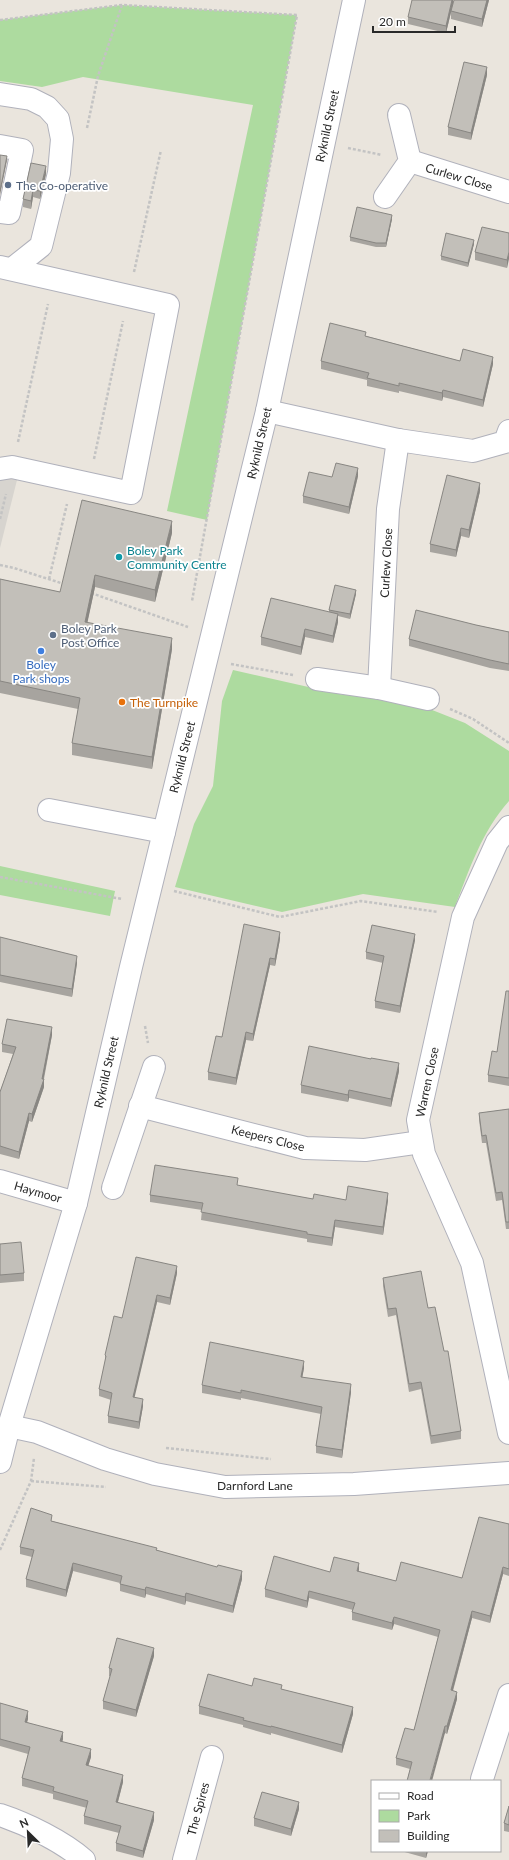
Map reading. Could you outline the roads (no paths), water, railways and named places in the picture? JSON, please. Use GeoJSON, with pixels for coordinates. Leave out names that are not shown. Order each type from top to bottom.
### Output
{"type":"FeatureCollection","features":[{"type":"Feature","properties":{"kind":"street","name":"Ryknild Street"},"geometry":{"type":"LineString","coordinates":[[0,1462],[9,1426],[76,1203],[148,895],[266,411],[324,142],[349,1]]}},
{"type":"Feature","properties":{"kind":"street"},"geometry":{"type":"LineString","coordinates":[[0,94],[31,99],[47,107],[58,119],[62,139],[59,173],[41,246],[6,268]]}},
{"type":"Feature","properties":{"kind":"street","name":"Curlew Close"},"geometry":{"type":"LineString","coordinates":[[385,197],[410,161],[400,116]]}},
{"type":"Feature","properties":{"kind":"street"},"geometry":{"type":"LineString","coordinates":[[0,212],[9,213],[22,150],[1,149]]}},
{"type":"Feature","properties":{"kind":"street","name":"Curlew Close"},"geometry":{"type":"LineString","coordinates":[[410,161],[509,192]]}},
{"type":"Feature","properties":{"kind":"street"},"geometry":{"type":"LineString","coordinates":[[0,468],[12,467],[131,493],[168,305],[6,268]]}},
{"type":"Feature","properties":{"kind":"street"},"geometry":{"type":"LineString","coordinates":[[266,411],[398,440],[473,452],[505,442],[509,430]]}},
{"type":"Feature","properties":{"kind":"street","name":"Curlew Close"},"geometry":{"type":"LineString","coordinates":[[379,688],[388,509],[398,440]]}},
{"type":"Feature","properties":{"kind":"street"},"geometry":{"type":"LineString","coordinates":[[316,679],[379,688],[428,699]]}},
{"type":"Feature","properties":{"kind":"street"},"geometry":{"type":"LineString","coordinates":[[49,810],[164,832]]}},
{"type":"Feature","properties":{"kind":"street","name":"Warren Close"},"geometry":{"type":"LineString","coordinates":[[509,827],[497,842],[463,917],[418,1120],[424,1154],[472,1263],[501,1388],[509,1433]]}},
{"type":"Feature","properties":{"kind":"street"},"geometry":{"type":"LineString","coordinates":[[113,1188],[154,1067]]}},
{"type":"Feature","properties":{"kind":"street","name":"Keepers Close"},"geometry":{"type":"LineString","coordinates":[[140,1106],[305,1148],[365,1150],[421,1142]]}},
{"type":"Feature","properties":{"kind":"street","name":"Haymoor"},"geometry":{"type":"LineString","coordinates":[[0,1181],[76,1203]]}},
{"type":"Feature","properties":{"kind":"street","name":"Darnford Lane"},"geometry":{"type":"LineString","coordinates":[[9,1426],[37,1432],[105,1459],[156,1474],[224,1487],[354,1484],[509,1473]]}},
{"type":"Feature","properties":{"kind":"street"},"geometry":{"type":"LineString","coordinates":[[482,1779],[504,1727],[509,1695]]}},
{"type":"Feature","properties":{"kind":"street","name":"The Spires"},"geometry":{"type":"LineString","coordinates":[[184,1860],[212,1757]]}},
{"type":"Feature","properties":{"kind":"street"},"geometry":{"type":"LineString","coordinates":[[0,1816],[14,1820],[71,1849],[84,1860]]}},
{"type":"Feature","properties":{"kind":"place","name":"The Co-operative"},"geometry":{"type":"Point","coordinates":[8,185]}},
{"type":"Feature","properties":{"kind":"place","name":"Boley Park Community Centre"},"geometry":{"type":"Point","coordinates":[119,557]}},
{"type":"Feature","properties":{"kind":"place","name":"Boley Park Post Office"},"geometry":{"type":"Point","coordinates":[53,635]}},
{"type":"Feature","properties":{"kind":"place","name":"Boley Park shops"},"geometry":{"type":"Point","coordinates":[41,651]}},
{"type":"Feature","properties":{"kind":"place","name":"The Turnpike"},"geometry":{"type":"Point","coordinates":[122,702]}}]}
